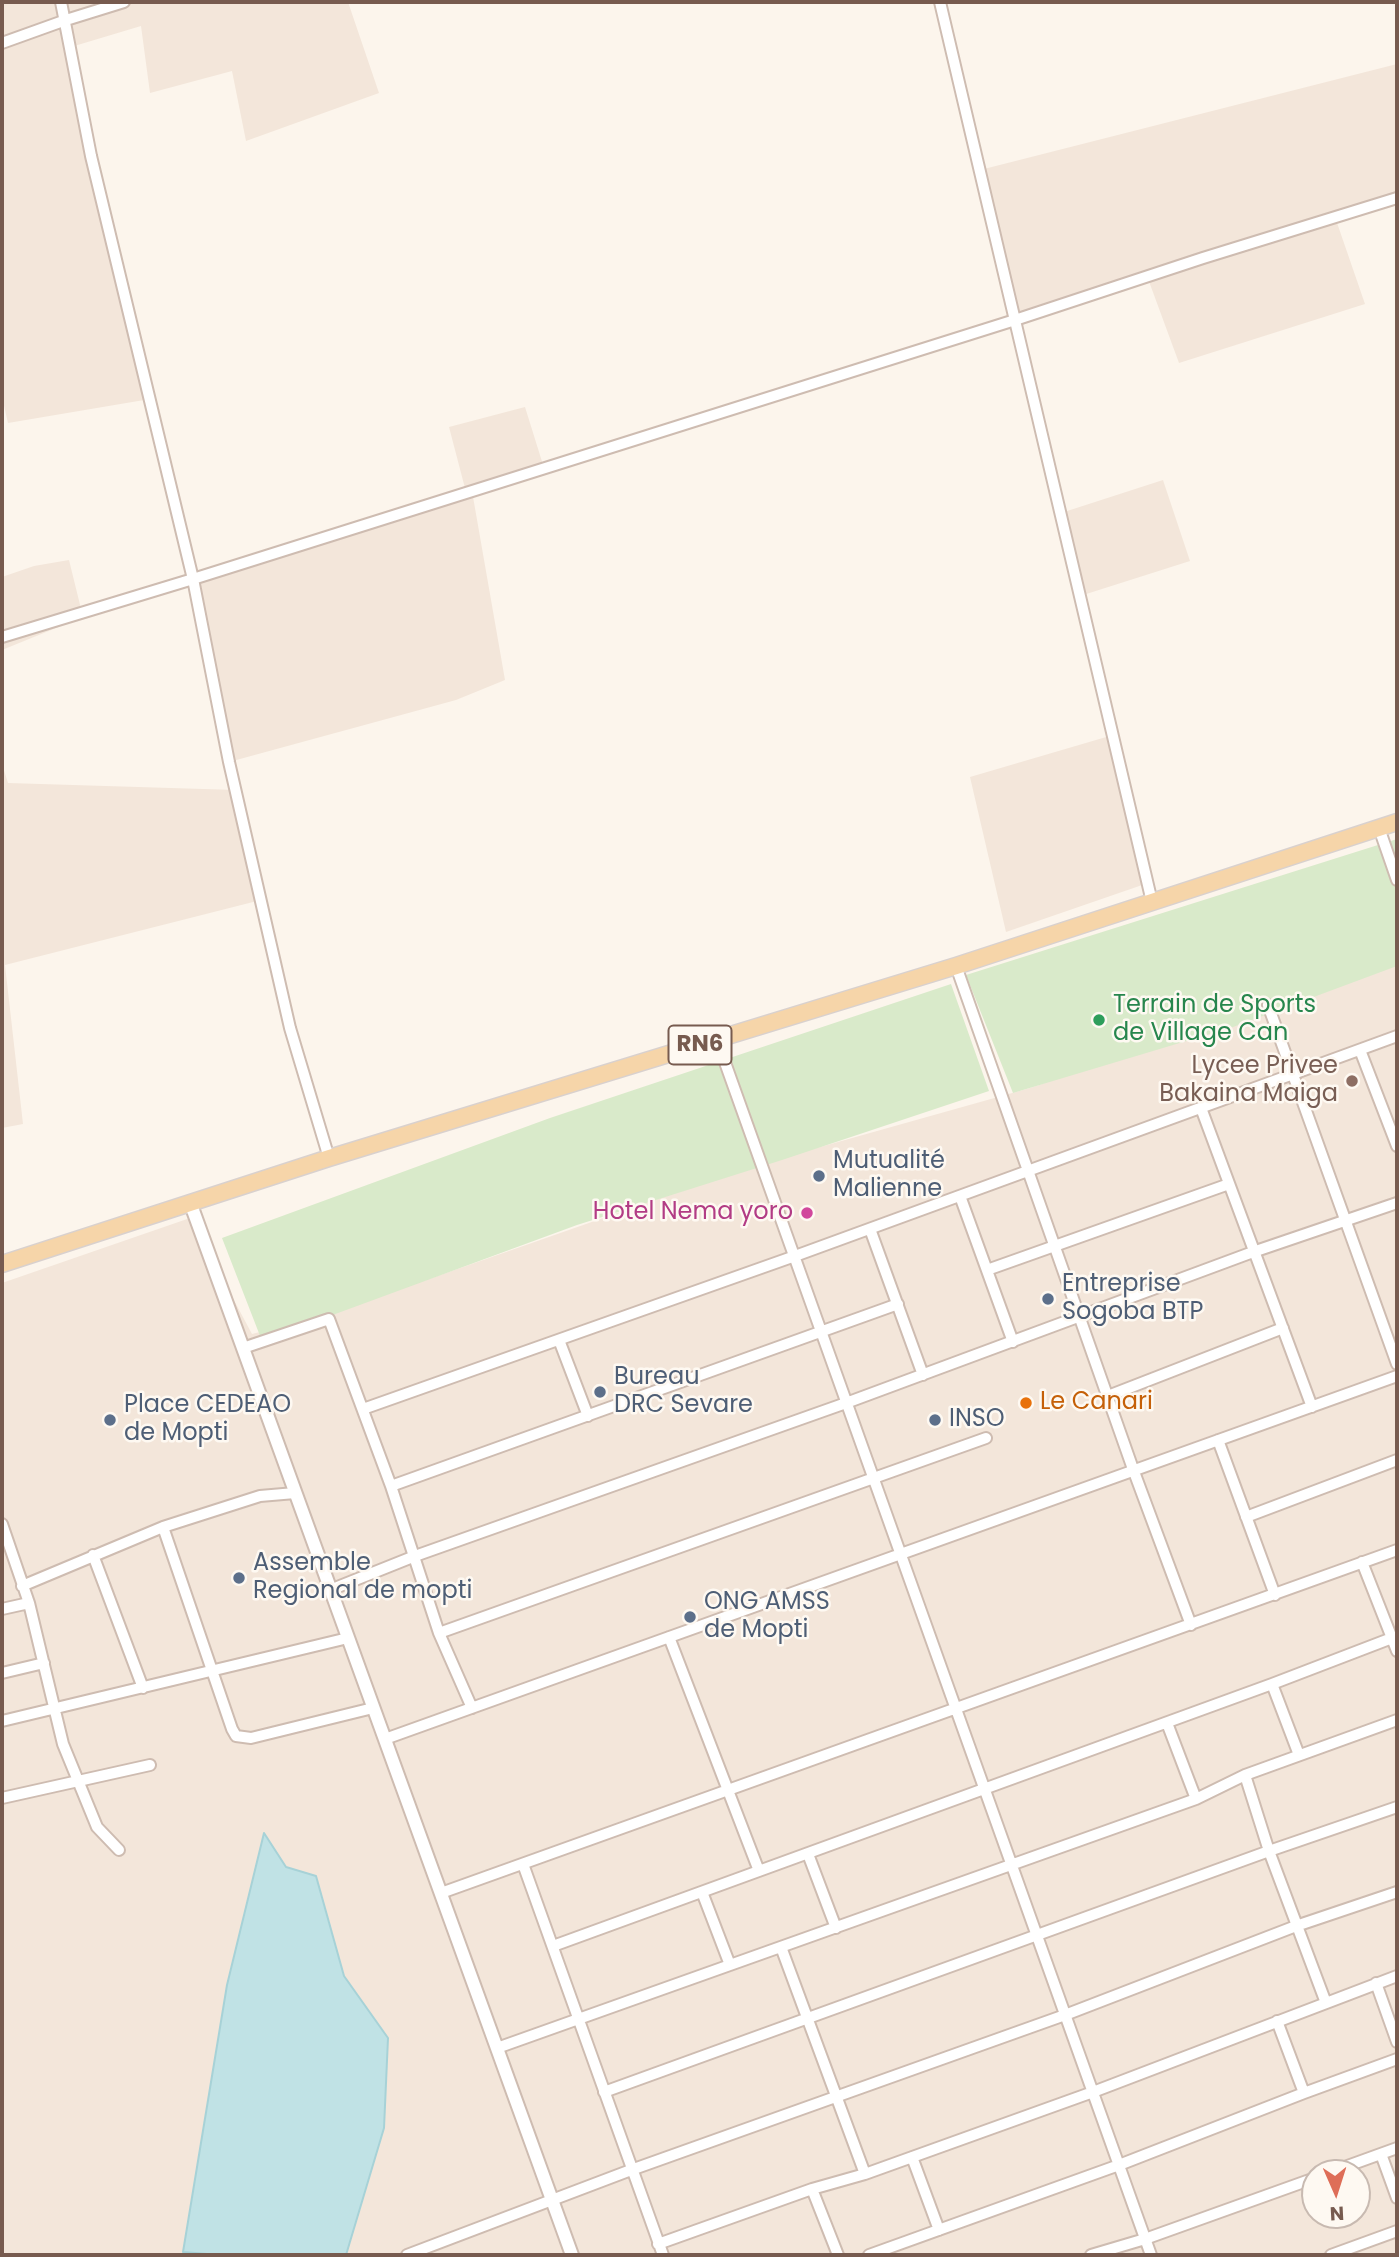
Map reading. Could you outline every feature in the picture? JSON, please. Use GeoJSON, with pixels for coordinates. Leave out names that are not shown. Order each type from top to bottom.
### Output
{"type":"FeatureCollection","features":[{"type":"Feature","properties":{"kind":"main road","name":"RN6"},"geometry":{"type":"LineString","coordinates":[[2,1264],[329,1158],[956,966],[1397,822]]}},
{"type":"Feature","properties":{"kind":"street"},"geometry":{"type":"LineString","coordinates":[[61,2],[91,156],[193,579],[218,709],[287,1016],[329,1158]]}},
{"type":"Feature","properties":{"kind":"street"},"geometry":{"type":"LineString","coordinates":[[2,43],[124,2]]}},
{"type":"Feature","properties":{"kind":"street"},"geometry":{"type":"LineString","coordinates":[[940,2],[1152,902]]}},
{"type":"Feature","properties":{"kind":"street"},"geometry":{"type":"LineString","coordinates":[[2,637],[1397,198]]}},
{"type":"Feature","properties":{"kind":"street"},"geometry":{"type":"LineString","coordinates":[[1379,828],[1397,880]]}},
{"type":"Feature","properties":{"kind":"street"},"geometry":{"type":"LineString","coordinates":[[956,966],[1133,1469],[1191,1625]]}},
{"type":"Feature","properties":{"kind":"street"},"geometry":{"type":"LineString","coordinates":[[1268,1005],[1397,1364]]}},
{"type":"Feature","properties":{"kind":"street"},"geometry":{"type":"LineString","coordinates":[[363,1409],[870,1229],[1397,1036]]}},
{"type":"Feature","properties":{"kind":"street"},"geometry":{"type":"LineString","coordinates":[[718,1040],[1151,2255]]}},
{"type":"Feature","properties":{"kind":"street"},"geometry":{"type":"LineString","coordinates":[[1360,1050],[1397,1146]]}},
{"type":"Feature","properties":{"kind":"street"},"geometry":{"type":"LineString","coordinates":[[1201,1108],[1312,1406]]}},
{"type":"Feature","properties":{"kind":"street"},"geometry":{"type":"LineString","coordinates":[[987,1270],[1229,1184]]}},
{"type":"Feature","properties":{"kind":"street"},"geometry":{"type":"LineString","coordinates":[[960,1196],[1013,1342]]}},
{"type":"Feature","properties":{"kind":"street"},"geometry":{"type":"LineString","coordinates":[[190,1202],[572,2255]]}},
{"type":"Feature","properties":{"kind":"street"},"geometry":{"type":"LineString","coordinates":[[330,1590],[415,1556],[846,1403],[1253,1252],[1397,1203]]}},
{"type":"Feature","properties":{"kind":"street"},"geometry":{"type":"LineString","coordinates":[[870,1229],[923,1375]]}},
{"type":"Feature","properties":{"kind":"street"},"geometry":{"type":"LineString","coordinates":[[391,1486],[898,1304]]}},
{"type":"Feature","properties":{"kind":"street"},"geometry":{"type":"LineString","coordinates":[[243,1348],[329,1319],[391,1486],[439,1633],[472,1708]]}},
{"type":"Feature","properties":{"kind":"street"},"geometry":{"type":"LineString","coordinates":[[1108,1396],[1283,1328]]}},
{"type":"Feature","properties":{"kind":"street"},"geometry":{"type":"LineString","coordinates":[[559,1340],[588,1416]]}},
{"type":"Feature","properties":{"kind":"street"},"geometry":{"type":"LineString","coordinates":[[385,1739],[1397,1376]]}},
{"type":"Feature","properties":{"kind":"street"},"geometry":{"type":"LineString","coordinates":[[439,1633],[986,1438]]}},
{"type":"Feature","properties":{"kind":"street"},"geometry":{"type":"LineString","coordinates":[[1218,1440],[1275,1595]]}},
{"type":"Feature","properties":{"kind":"street"},"geometry":{"type":"LineString","coordinates":[[1246,1517],[1397,1460]]}},
{"type":"Feature","properties":{"kind":"street"},"geometry":{"type":"LineString","coordinates":[[22,1586],[163,1527],[260,1496],[295,1493]]}},
{"type":"Feature","properties":{"kind":"street"},"geometry":{"type":"LineString","coordinates":[[2,1524],[29,1603],[63,1744],[97,1827],[119,1850]]}},
{"type":"Feature","properties":{"kind":"street"},"geometry":{"type":"LineString","coordinates":[[163,1527],[236,1736],[251,1738],[373,1708]]}},
{"type":"Feature","properties":{"kind":"street"},"geometry":{"type":"LineString","coordinates":[[441,1893],[1397,1550]]}},
{"type":"Feature","properties":{"kind":"street"},"geometry":{"type":"LineString","coordinates":[[93,1555],[144,1688]]}},
{"type":"Feature","properties":{"kind":"street"},"geometry":{"type":"LineString","coordinates":[[1362,1562],[1397,1651]]}},
{"type":"Feature","properties":{"kind":"street"},"geometry":{"type":"LineString","coordinates":[[2,1609],[29,1603]]}},
{"type":"Feature","properties":{"kind":"street"},"geometry":{"type":"LineString","coordinates":[[668,1637],[759,1871]]}},
{"type":"Feature","properties":{"kind":"street"},"geometry":{"type":"LineString","coordinates":[[2,1721],[348,1638]]}},
{"type":"Feature","properties":{"kind":"street"},"geometry":{"type":"LineString","coordinates":[[553,1946],[1167,1723],[1392,1638]]}},
{"type":"Feature","properties":{"kind":"street"},"geometry":{"type":"LineString","coordinates":[[2,1673],[44,1663]]}},
{"type":"Feature","properties":{"kind":"street"},"geometry":{"type":"LineString","coordinates":[[1272,1684],[1299,1755]]}},
{"type":"Feature","properties":{"kind":"street"},"geometry":{"type":"LineString","coordinates":[[497,2049],[1196,1799],[1245,1775],[1397,1720]]}},
{"type":"Feature","properties":{"kind":"street"},"geometry":{"type":"LineString","coordinates":[[1167,1723],[1196,1799]]}},
{"type":"Feature","properties":{"kind":"street"},"geometry":{"type":"LineString","coordinates":[[2,1798],[150,1765]]}},
{"type":"Feature","properties":{"kind":"street"},"geometry":{"type":"LineString","coordinates":[[1245,1775],[1269,1852],[1326,2003]]}},
{"type":"Feature","properties":{"kind":"street"},"geometry":{"type":"LineString","coordinates":[[604,2092],[1397,1807]]}},
{"type":"Feature","properties":{"kind":"street"},"geometry":{"type":"LineString","coordinates":[[808,1854],[836,1928]]}},
{"type":"Feature","properties":{"kind":"street"},"geometry":{"type":"LineString","coordinates":[[523,1864],[663,2255]]}},
{"type":"Feature","properties":{"kind":"street"},"geometry":{"type":"LineString","coordinates":[[702,1892],[730,1965]]}},
{"type":"Feature","properties":{"kind":"street"},"geometry":{"type":"LineString","coordinates":[[407,2255],[631,2170],[1065,2015],[1296,1926],[1397,1892]]}},
{"type":"Feature","properties":{"kind":"street"},"geometry":{"type":"LineString","coordinates":[[781,1947],[865,2174]]}},
{"type":"Feature","properties":{"kind":"street"},"geometry":{"type":"LineString","coordinates":[[658,2244],[812,2189],[865,2174],[1093,2092],[1397,1976]]}},
{"type":"Feature","properties":{"kind":"street"},"geometry":{"type":"LineString","coordinates":[[1376,1983],[1397,2042]]}},
{"type":"Feature","properties":{"kind":"street"},"geometry":{"type":"LineString","coordinates":[[1277,2021],[1304,2093]]}},
{"type":"Feature","properties":{"kind":"street"},"geometry":{"type":"LineString","coordinates":[[869,2255],[893,2251],[939,2230],[1397,2059]]}},
{"type":"Feature","properties":{"kind":"street"},"geometry":{"type":"LineString","coordinates":[[1367,2159],[1397,2148]]}},
{"type":"Feature","properties":{"kind":"street"},"geometry":{"type":"LineString","coordinates":[[1381,2154],[1397,2198]]}},
{"type":"Feature","properties":{"kind":"street"},"geometry":{"type":"LineString","coordinates":[[912,2157],[939,2230]]}},
{"type":"Feature","properties":{"kind":"street"},"geometry":{"type":"LineString","coordinates":[[1091,2255],[1145,2239],[1301,2183]]}},
{"type":"Feature","properties":{"kind":"street"},"geometry":{"type":"LineString","coordinates":[[812,2189],[838,2255]]}},
{"type":"Feature","properties":{"kind":"street"},"geometry":{"type":"LineString","coordinates":[[1331,2255],[1397,2231]]}},
{"type":"Feature","properties":{"kind":"shaded area"},"geometry":{"type":"Polygon","coordinates":[[[4,2],[348,2],[379,93],[246,141],[232,71],[150,93],[141,26],[71,47],[156,398],[8,423],[2,397],[4,2]]]}},
{"type":"Feature","properties":{"kind":"shaded area"},"geometry":{"type":"Polygon","coordinates":[[[1397,64],[1397,198],[1335,217],[1365,304],[1179,363],[1147,276],[1015,320],[980,170],[1397,64]]]}},
{"type":"Feature","properties":{"kind":"shaded area"},"geometry":{"type":"Polygon","coordinates":[[[525,407],[544,468],[472,491],[505,680],[456,700],[229,762],[193,579],[466,492],[449,427],[525,407]]]}},
{"type":"Feature","properties":{"kind":"shaded area"},"geometry":{"type":"Polygon","coordinates":[[[1163,480],[1190,561],[1080,596],[1061,513],[1163,480]]]}},
{"type":"Feature","properties":{"kind":"shaded area"},"geometry":{"type":"Polygon","coordinates":[[[69,560],[83,617],[2,650],[2,577],[34,566],[69,560]]]}},
{"type":"Feature","properties":{"kind":"shaded area"},"geometry":{"type":"Polygon","coordinates":[[[1113,735],[1148,883],[1006,932],[970,777],[1113,735]]]}},
{"type":"Feature","properties":{"kind":"shaded area"},"geometry":{"type":"Polygon","coordinates":[[[2,764],[8,783],[236,790],[261,900],[5,965],[23,1124],[2,1128],[2,764]]]}},
{"type":"Feature","properties":{"kind":"shaded area"},"geometry":{"type":"Polygon","coordinates":[[[1397,964],[1397,2255],[2,2255],[2,1283],[190,1218],[252,1334],[323,1316],[749,1167],[1030,1088],[1397,964]]]}},
{"type":"Feature","properties":{"kind":"green space"},"geometry":{"type":"Polygon","coordinates":[[[1397,839],[1397,966],[1233,1027],[1013,1093],[966,975],[1397,839]]]}},
{"type":"Feature","properties":{"kind":"green space"},"geometry":{"type":"Polygon","coordinates":[[[951,984],[989,1091],[577,1225],[262,1341],[222,1238],[550,1118],[951,984]]]}},
{"type":"Feature","properties":{"kind":"water"},"geometry":{"type":"Polygon","coordinates":[[[264,1833],[286,1867],[316,1876],[344,1976],[388,2038],[384,2128],[346,2255],[219,2255],[183,2252],[227,1985],[264,1833]]]}},
{"type":"Feature","properties":{"kind":"place","name":"Terrain de Sports de Village Can"},"geometry":{"type":"Point","coordinates":[1099,1020]}},
{"type":"Feature","properties":{"kind":"place","name":"Lycee Privee Bakaina Maiga"},"geometry":{"type":"Point","coordinates":[1352,1081]}},
{"type":"Feature","properties":{"kind":"place","name":"Mutualité Malienne"},"geometry":{"type":"Point","coordinates":[819,1176]}},
{"type":"Feature","properties":{"kind":"place","name":"Hotel Nema yoro"},"geometry":{"type":"Point","coordinates":[807,1213]}},
{"type":"Feature","properties":{"kind":"place","name":"Entreprise Sogoba BTP"},"geometry":{"type":"Point","coordinates":[1048,1299]}},
{"type":"Feature","properties":{"kind":"place","name":"Bureau DRC Sevare"},"geometry":{"type":"Point","coordinates":[600,1392]}},
{"type":"Feature","properties":{"kind":"place","name":"Le Canari"},"geometry":{"type":"Point","coordinates":[1026,1403]}},
{"type":"Feature","properties":{"kind":"place","name":"Place CEDEAO de Mopti"},"geometry":{"type":"Point","coordinates":[110,1420]}},
{"type":"Feature","properties":{"kind":"place","name":"INSO"},"geometry":{"type":"Point","coordinates":[935,1420]}},
{"type":"Feature","properties":{"kind":"place","name":"Assemble Regional de mopti"},"geometry":{"type":"Point","coordinates":[239,1578]}},
{"type":"Feature","properties":{"kind":"place","name":"ONG AMSS de Mopti"},"geometry":{"type":"Point","coordinates":[690,1617]}}]}
